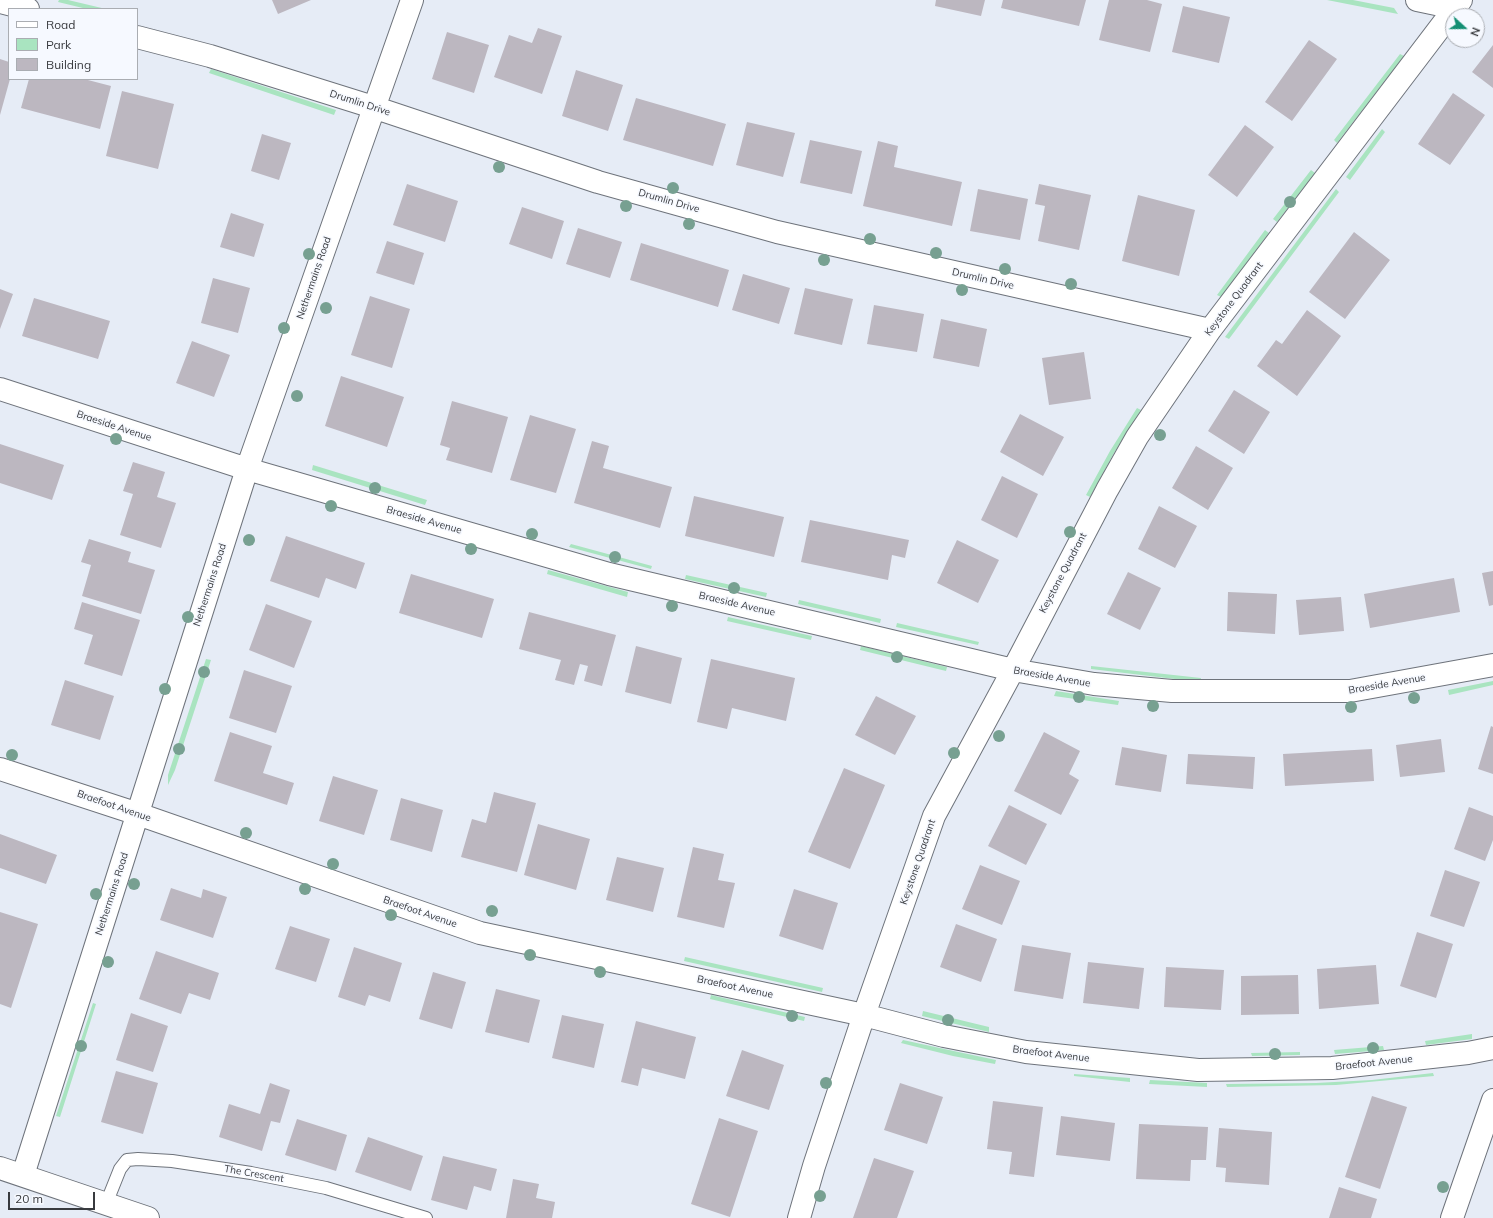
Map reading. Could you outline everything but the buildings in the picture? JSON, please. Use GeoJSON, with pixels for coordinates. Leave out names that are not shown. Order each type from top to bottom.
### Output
{"type":"FeatureCollection","features":[{"type":"Feature","properties":{"kind":"street","name":"Nethermains Road"},"geometry":{"type":"LineString","coordinates":[[23,1175],[247,470],[373,107],[412,0]]}},
{"type":"Feature","properties":{"kind":"street"},"geometry":{"type":"LineString","coordinates":[[1417,0],[1458,4]]}},
{"type":"Feature","properties":{"kind":"street"},"geometry":{"type":"LineString","coordinates":[[0,2],[24,8]]}},
{"type":"Feature","properties":{"kind":"street","name":"Keystone Quadrant"},"geometry":{"type":"LineString","coordinates":[[799,1218],[814,1166],[864,1015],[934,816],[1013,670],[1107,490],[1137,437],[1210,330],[1458,4]]}},
{"type":"Feature","properties":{"kind":"street","name":"Drumlin Drive"},"geometry":{"type":"LineString","coordinates":[[138,37],[210,56],[373,107],[598,182],[778,232],[1210,330]]}},
{"type":"Feature","properties":{"kind":"street","name":"Braeside Avenue"},"geometry":{"type":"LineString","coordinates":[[0,388],[247,470],[609,574],[1013,670],[1094,684],[1172,691],[1350,691],[1493,665]]}},
{"type":"Feature","properties":{"kind":"street","name":"Braefoot Avenue"},"geometry":{"type":"LineString","coordinates":[[0,768],[138,814],[480,933],[864,1015],[944,1036],[1026,1052],[1198,1070],[1332,1068],[1468,1053],[1493,1048]]}},
{"type":"Feature","properties":{"kind":"street"},"geometry":{"type":"LineString","coordinates":[[1452,1218],[1493,1100]]}},
{"type":"Feature","properties":{"kind":"street"},"geometry":{"type":"LineString","coordinates":[[0,1168],[148,1218]]}},
{"type":"Feature","properties":{"kind":"lane","name":"The Crescent"},"geometry":{"type":"LineString","coordinates":[[106,1204],[120,1169],[127,1160],[138,1159],[172,1161],[243,1171],[326,1188],[426,1218]]}},
{"type":"Feature","properties":{"kind":"green space"},"geometry":{"type":"Polygon","coordinates":[[[59,0],[68,0],[102,8],[83,8],[58,2],[59,0]]]}},
{"type":"Feature","properties":{"kind":"green space"},"geometry":{"type":"Polygon","coordinates":[[[1327,0],[1353,0],[1394,8],[1398,14],[1327,0]]]}},
{"type":"Feature","properties":{"kind":"green space"},"geometry":{"type":"Polygon","coordinates":[[[1400,54],[1404,56],[1337,143],[1334,140],[1400,54]]]}},
{"type":"Feature","properties":{"kind":"green space"},"geometry":{"type":"Polygon","coordinates":[[[211,69],[336,110],[334,115],[209,73],[211,69]]]}},
{"type":"Feature","properties":{"kind":"green space"},"geometry":{"type":"Polygon","coordinates":[[[1382,129],[1385,132],[1350,180],[1346,177],[1382,129]]]}},
{"type":"Feature","properties":{"kind":"green space"},"geometry":{"type":"Polygon","coordinates":[[[1311,170],[1315,173],[1277,222],[1273,219],[1311,170]]]}},
{"type":"Feature","properties":{"kind":"green space"},"geometry":{"type":"Polygon","coordinates":[[[1336,189],[1339,192],[1229,339],[1225,337],[1336,189]]]}},
{"type":"Feature","properties":{"kind":"green space"},"geometry":{"type":"Polygon","coordinates":[[[1265,230],[1269,233],[1221,297],[1217,295],[1265,230]]]}},
{"type":"Feature","properties":{"kind":"green space"},"geometry":{"type":"Polygon","coordinates":[[[1137,408],[1141,410],[1114,453],[1090,497],[1086,495],[1110,451],[1137,408]]]}},
{"type":"Feature","properties":{"kind":"green space"},"geometry":{"type":"Polygon","coordinates":[[[313,465],[427,500],[425,505],[312,470],[313,465]]]}},
{"type":"Feature","properties":{"kind":"green space"},"geometry":{"type":"Polygon","coordinates":[[[571,544],[652,566],[651,569],[569,547],[571,544]]]}},
{"type":"Feature","properties":{"kind":"green space"},"geometry":{"type":"Polygon","coordinates":[[[548,570],[628,592],[627,597],[547,574],[548,570]]]}},
{"type":"Feature","properties":{"kind":"green space"},"geometry":{"type":"Polygon","coordinates":[[[686,575],[767,593],[766,597],[685,579],[686,575]]]}},
{"type":"Feature","properties":{"kind":"green space"},"geometry":{"type":"Polygon","coordinates":[[[799,600],[881,619],[880,623],[798,604],[799,600]]]}},
{"type":"Feature","properties":{"kind":"green space"},"geometry":{"type":"Polygon","coordinates":[[[728,617],[812,636],[811,640],[727,621],[728,617]]]}},
{"type":"Feature","properties":{"kind":"green space"},"geometry":{"type":"Polygon","coordinates":[[[897,623],[979,642],[978,645],[896,627],[897,623]]]}},
{"type":"Feature","properties":{"kind":"green space"},"geometry":{"type":"Polygon","coordinates":[[[861,646],[947,667],[946,671],[860,650],[861,646]]]}},
{"type":"Feature","properties":{"kind":"green space"},"geometry":{"type":"Polygon","coordinates":[[[206,659],[211,660],[175,770],[168,785],[168,775],[206,659]]]}},
{"type":"Feature","properties":{"kind":"green space"},"geometry":{"type":"Polygon","coordinates":[[[1091,666],[1201,678],[1200,682],[1091,669],[1091,666]]]}},
{"type":"Feature","properties":{"kind":"green space"},"geometry":{"type":"Polygon","coordinates":[[[1493,681],[1493,685],[1449,695],[1448,690],[1493,681]]]}},
{"type":"Feature","properties":{"kind":"green space"},"geometry":{"type":"Polygon","coordinates":[[[1056,691],[1119,701],[1118,705],[1054,696],[1056,691]]]}},
{"type":"Feature","properties":{"kind":"green space"},"geometry":{"type":"Polygon","coordinates":[[[685,957],[823,988],[822,992],[684,961],[685,957]]]}},
{"type":"Feature","properties":{"kind":"green space"},"geometry":{"type":"Polygon","coordinates":[[[711,995],[805,1017],[804,1021],[710,999],[711,995]]]}},
{"type":"Feature","properties":{"kind":"green space"},"geometry":{"type":"Polygon","coordinates":[[[93,1003],[96,1004],[60,1117],[56,1116],[93,1003]]]}},
{"type":"Feature","properties":{"kind":"green space"},"geometry":{"type":"Polygon","coordinates":[[[923,1011],[989,1027],[989,1032],[922,1016],[923,1011]]]}},
{"type":"Feature","properties":{"kind":"green space"},"geometry":{"type":"Polygon","coordinates":[[[1472,1034],[1472,1039],[1426,1045],[1425,1041],[1472,1034]]]}},
{"type":"Feature","properties":{"kind":"green space"},"geometry":{"type":"Polygon","coordinates":[[[903,1040],[996,1060],[995,1064],[953,1056],[901,1043],[903,1040]]]}},
{"type":"Feature","properties":{"kind":"green space"},"geometry":{"type":"Polygon","coordinates":[[[1383,1046],[1384,1050],[1335,1054],[1334,1050],[1383,1046]]]}},
{"type":"Feature","properties":{"kind":"green space"},"geometry":{"type":"Polygon","coordinates":[[[1300,1052],[1300,1055],[1252,1056],[1251,1053],[1300,1052]]]}},
{"type":"Feature","properties":{"kind":"green space"},"geometry":{"type":"Polygon","coordinates":[[[1433,1073],[1434,1076],[1336,1085],[1227,1087],[1226,1084],[1316,1083],[1372,1080],[1433,1073]]]}},
{"type":"Feature","properties":{"kind":"green space"},"geometry":{"type":"Polygon","coordinates":[[[1074,1074],[1130,1078],[1130,1082],[1074,1076],[1074,1074]]]}},
{"type":"Feature","properties":{"kind":"green space"},"geometry":{"type":"Polygon","coordinates":[[[1150,1080],[1207,1083],[1207,1087],[1149,1084],[1150,1080]]]}}]}
